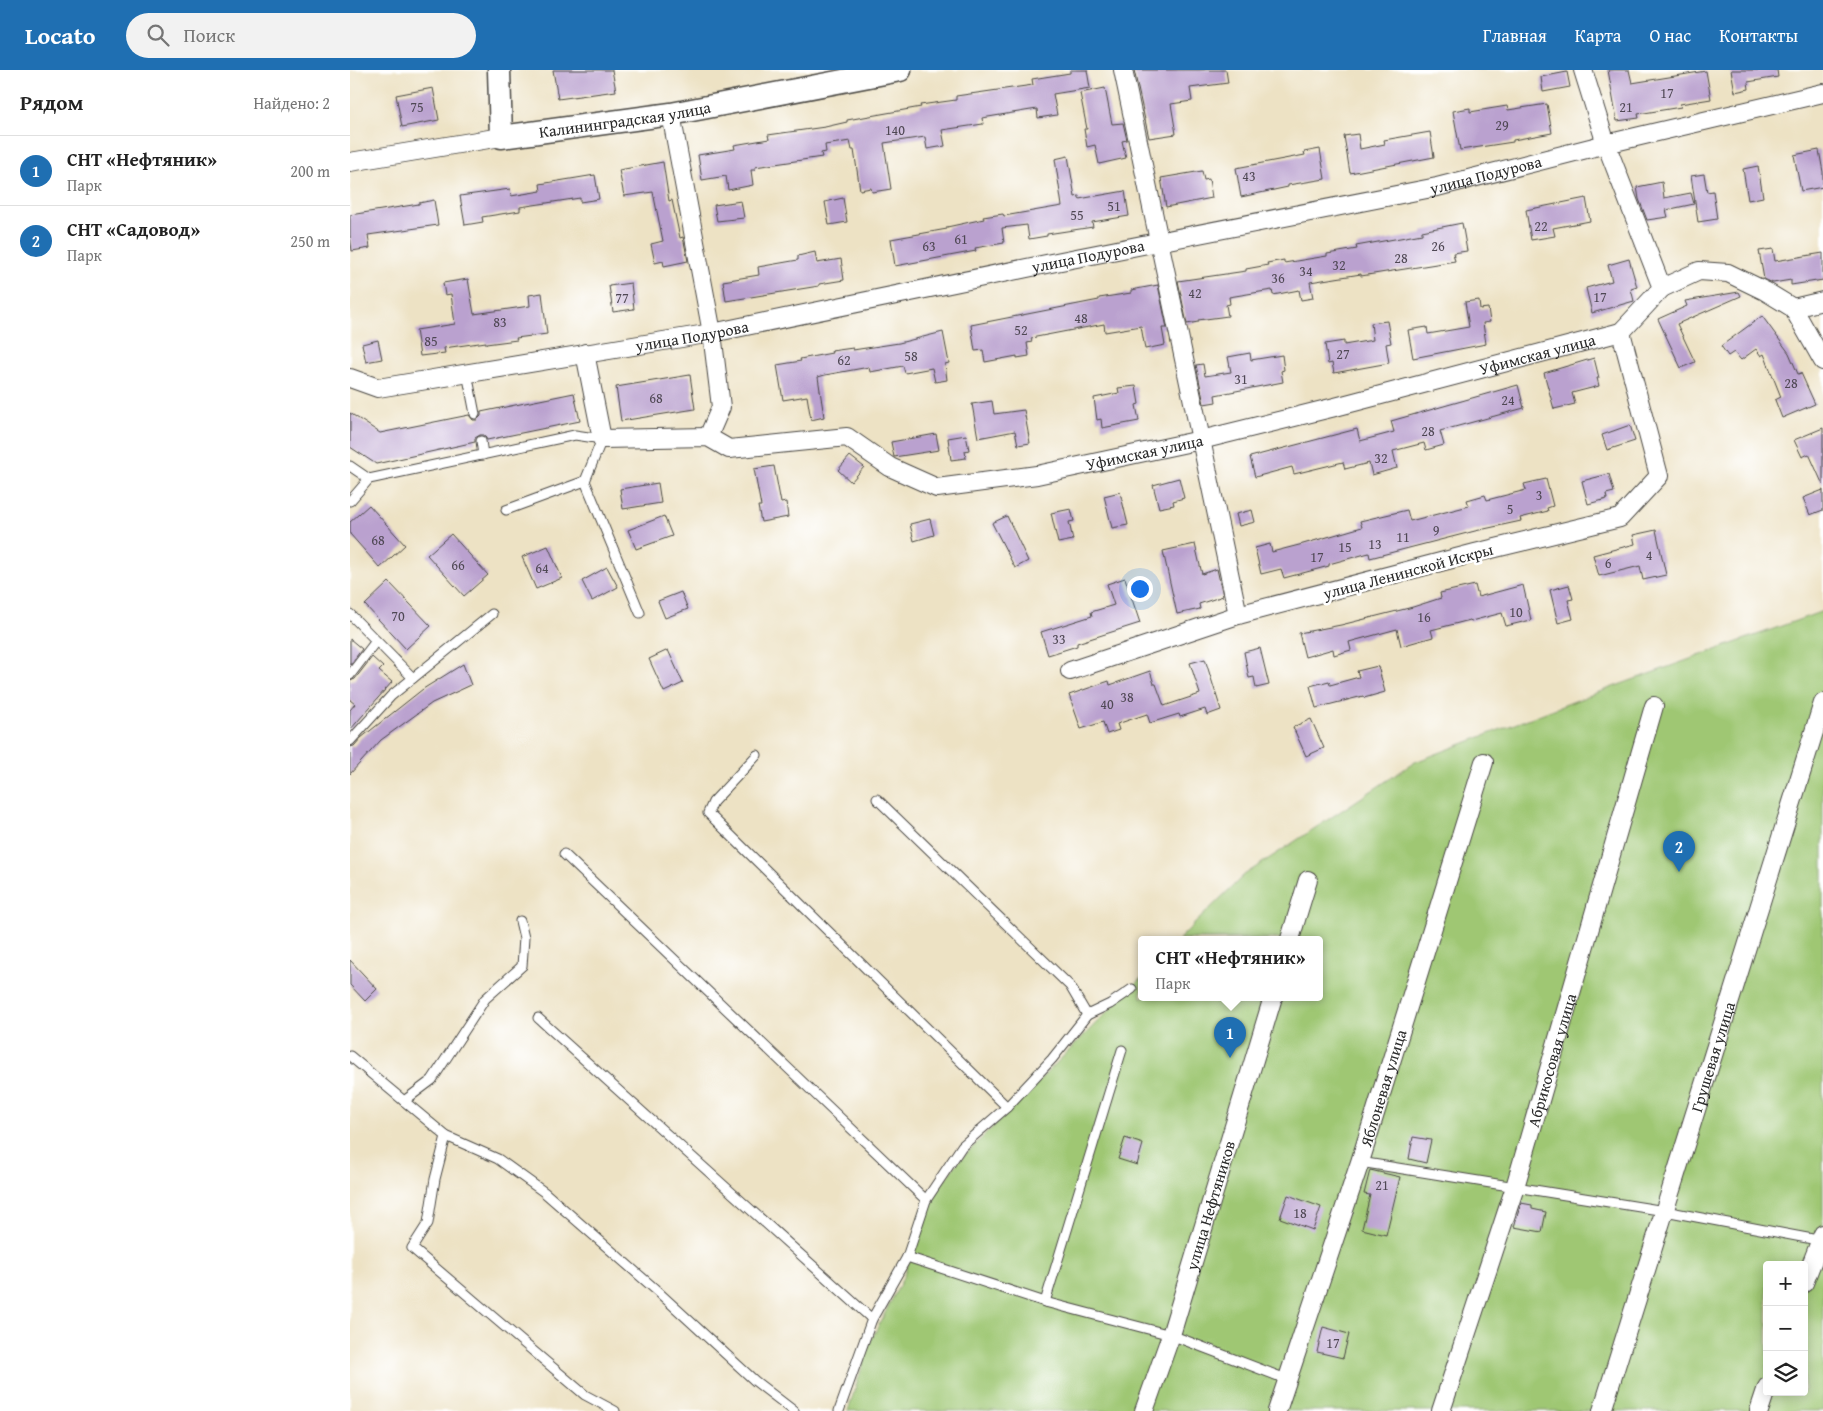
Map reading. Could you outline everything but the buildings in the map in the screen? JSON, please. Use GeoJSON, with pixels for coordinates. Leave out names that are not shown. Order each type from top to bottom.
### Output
{"type":"FeatureCollection","features":[{"type":"Feature","properties":{"kind":"street"},"geometry":{"type":"LineString","coordinates":[[499,70],[501,137]]}},
{"type":"Feature","properties":{"kind":"street"},"geometry":{"type":"LineString","coordinates":[[1123,70],[1238,615]]}},
{"type":"Feature","properties":{"kind":"street"},"geometry":{"type":"LineString","coordinates":[[1583,70],[1606,144],[1662,288]]}},
{"type":"Feature","properties":{"kind":"street","name":"Калининградская улица"},"geometry":{"type":"LineString","coordinates":[[350,162],[501,137],[671,114],[893,71]]}},
{"type":"Feature","properties":{"kind":"street","name":"улица Подурова"},"geometry":{"type":"LineString","coordinates":[[350,378],[378,388],[712,333],[1437,187],[1606,144],[1823,93]]}},
{"type":"Feature","properties":{"kind":"street"},"geometry":{"type":"LineString","coordinates":[[671,114],[712,333],[721,407],[708,437]]}},
{"type":"Feature","properties":{"kind":"street"},"geometry":{"type":"LineString","coordinates":[[1621,332],[1662,288],[1699,271],[1728,273],[1765,291],[1793,308],[1823,361]]}},
{"type":"Feature","properties":{"kind":"street"},"geometry":{"type":"LineString","coordinates":[[1793,308],[1823,302]]}},
{"type":"Feature","properties":{"kind":"street","name":"Уфимская улица"},"geometry":{"type":"LineString","coordinates":[[602,439],[708,437],[729,449],[847,437],[890,468],[937,488],[1037,475],[1201,440],[1621,332]]}},
{"type":"Feature","properties":{"kind":"street","name":"улица Ленинской Искры"},"geometry":{"type":"LineString","coordinates":[[1070,670],[1238,615],[1475,553],[1620,518],[1659,476],[1621,332]]}},
{"type":"Feature","properties":{"kind":"street"},"geometry":{"type":"LineString","coordinates":[[585,353],[602,439]]}},
{"type":"Feature","properties":{"kind":"street","name":"Грушевая улица"},"geometry":{"type":"LineString","coordinates":[[1602,1411],[1823,703]]}},
{"type":"Feature","properties":{"kind":"street","name":"Абрикосовая улица"},"geometry":{"type":"LineString","coordinates":[[1441,1411],[1515,1187],[1654,706]]}},
{"type":"Feature","properties":{"kind":"street","name":"Яблоневая улица"},"geometry":{"type":"LineString","coordinates":[[1277,1411],[1286,1379],[1360,1162],[1484,762]]}},
{"type":"Feature","properties":{"kind":"street"},"geometry":{"type":"LineString","coordinates":[[1291,936],[1308,880]]}},
{"type":"Feature","properties":{"kind":"street","name":"улица Нефтяников"},"geometry":{"type":"LineString","coordinates":[[1144,1411],[1171,1335],[1271,1001]]}},
{"type":"Feature","properties":{"kind":"street"},"geometry":{"type":"LineString","coordinates":[[1808,1273],[1822,1238]]}},
{"type":"Feature","properties":{"kind":"street"},"geometry":{"type":"LineString","coordinates":[[1759,1411],[1764,1396]]}},
{"type":"Feature","properties":{"kind":"lane"},"geometry":{"type":"LineString","coordinates":[[467,373],[475,414]]}},
{"type":"Feature","properties":{"kind":"lane"},"geometry":{"type":"LineString","coordinates":[[350,502],[369,479],[575,435],[602,439],[585,481],[640,613]]}},
{"type":"Feature","properties":{"kind":"lane"},"geometry":{"type":"LineString","coordinates":[[481,441],[483,455]]}},
{"type":"Feature","properties":{"kind":"lane"},"geometry":{"type":"LineString","coordinates":[[350,466],[369,479]]}},
{"type":"Feature","properties":{"kind":"lane"},"geometry":{"type":"LineString","coordinates":[[506,510],[585,481]]}},
{"type":"Feature","properties":{"kind":"lane"},"geometry":{"type":"LineString","coordinates":[[350,614],[413,678]]}},
{"type":"Feature","properties":{"kind":"lane"},"geometry":{"type":"LineString","coordinates":[[350,741],[391,696],[492,614]]}},
{"type":"Feature","properties":{"kind":"lane"},"geometry":{"type":"LineString","coordinates":[[350,675],[376,641]]}},
{"type":"Feature","properties":{"kind":"lane"},"geometry":{"type":"LineString","coordinates":[[757,756],[713,802],[708,813],[1007,1107]]}},
{"type":"Feature","properties":{"kind":"lane"},"geometry":{"type":"LineString","coordinates":[[877,799],[1070,986],[1087,1015]]}},
{"type":"Feature","properties":{"kind":"lane"},"geometry":{"type":"LineString","coordinates":[[564,854],[926,1200]]}},
{"type":"Feature","properties":{"kind":"lane"},"geometry":{"type":"LineString","coordinates":[[404,1101],[432,1080],[485,999],[522,966],[524,938],[520,921]]}},
{"type":"Feature","properties":{"kind":"lane"},"geometry":{"type":"LineString","coordinates":[[839,1411],[872,1319],[907,1257],[926,1200],[962,1146],[1007,1107],[1052,1059],[1087,1015],[1110,1004],[1132,989]]}},
{"type":"Feature","properties":{"kind":"lane"},"geometry":{"type":"LineString","coordinates":[[538,1018],[872,1319]]}},
{"type":"Feature","properties":{"kind":"lane"},"geometry":{"type":"LineString","coordinates":[[1045,1302],[1122,1050]]}},
{"type":"Feature","properties":{"kind":"lane"},"geometry":{"type":"LineString","coordinates":[[350,1056],[446,1136],[498,1159],[544,1192],[655,1289],[755,1381],[794,1411]]}},
{"type":"Feature","properties":{"kind":"lane"},"geometry":{"type":"LineString","coordinates":[[446,1136],[435,1179],[428,1223],[412,1248],[585,1395],[615,1411]]}},
{"type":"Feature","properties":{"kind":"lane"},"geometry":{"type":"LineString","coordinates":[[1360,1162],[1822,1238]]}},
{"type":"Feature","properties":{"kind":"lane"},"geometry":{"type":"LineString","coordinates":[[907,1257],[1045,1302],[1171,1335],[1286,1379]]}},
{"type":"Feature","properties":{"kind":"green space"},"geometry":{"type":"Polygon","coordinates":[[[1823,611],[1823,1411],[848,1411],[870,1342],[901,1282],[938,1189],[957,1163],[1138,981],[1138,1001],[1323,1001],[1323,936],[1182,936],[1244,875],[1415,762],[1588,696],[1823,611]]]}},
{"type":"Feature","properties":{"kind":"place","name":"СНТ «Садовод»"},"geometry":{"type":"Point","coordinates":[1679,872]}},
{"type":"Feature","properties":{"kind":"place","name":"СНТ «Нефтяник»"},"geometry":{"type":"Point","coordinates":[1230,1058]}}]}
